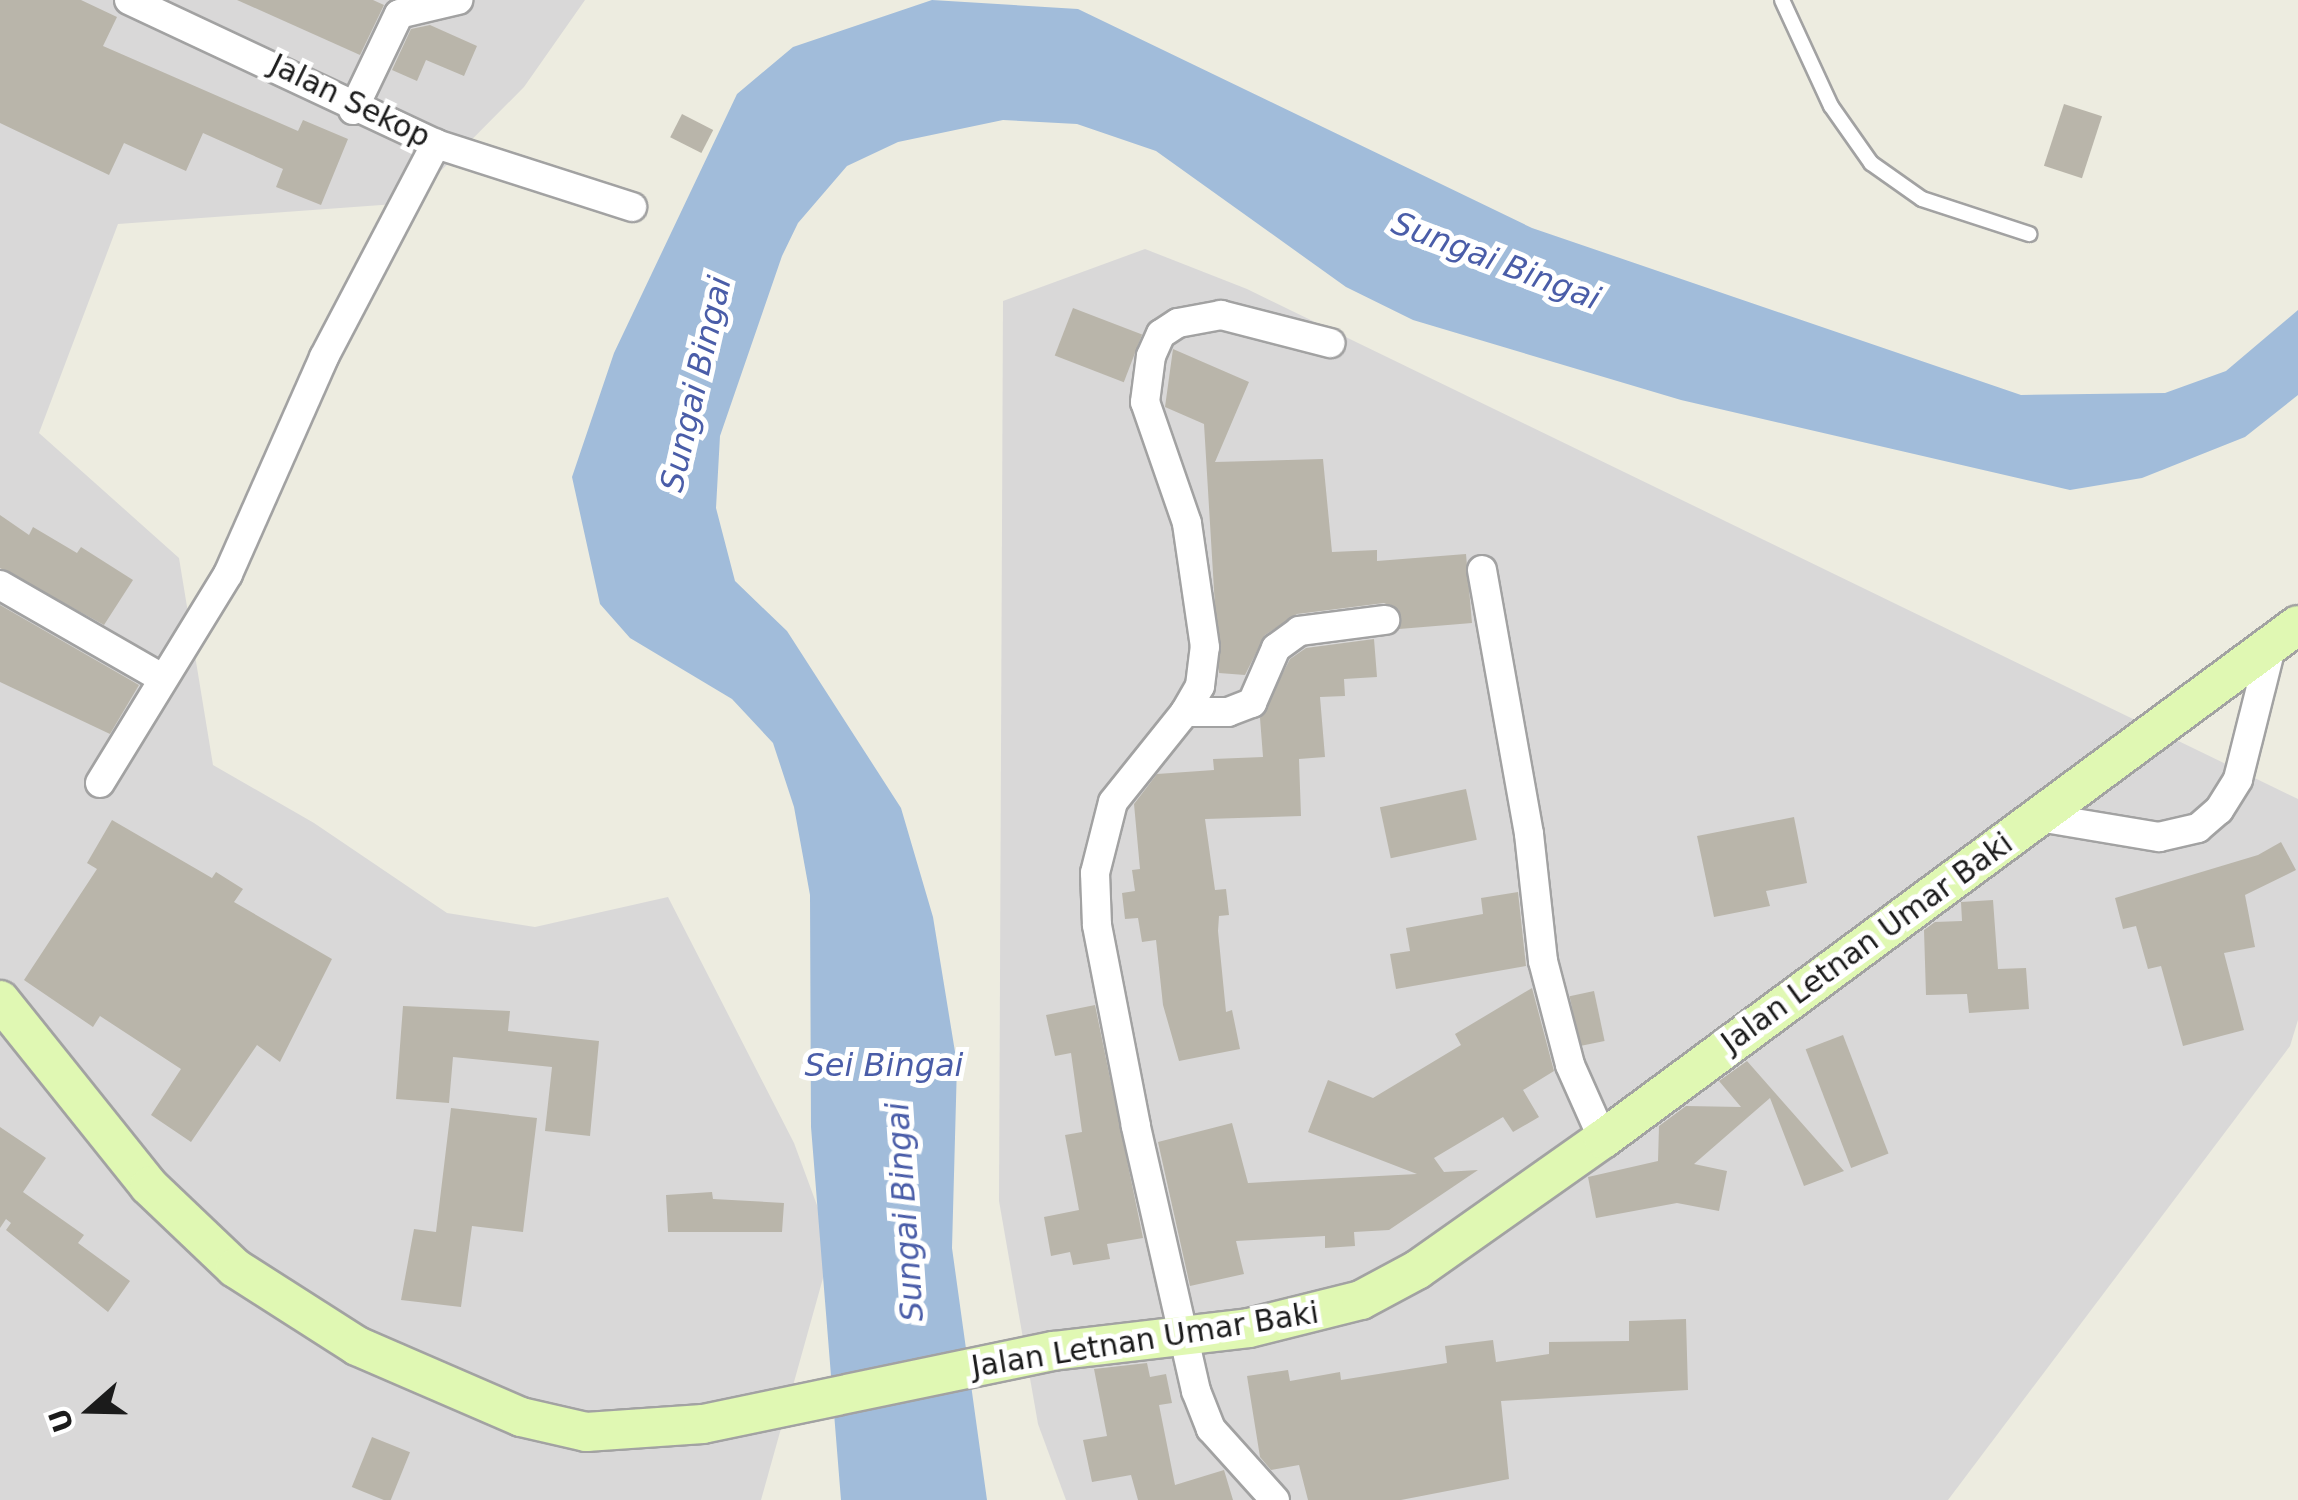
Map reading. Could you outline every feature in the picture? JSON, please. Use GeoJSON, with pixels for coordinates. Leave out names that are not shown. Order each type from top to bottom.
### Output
{"type":"FeatureCollection","features":[{"type":"Feature","properties":{"kind":"street","name":"Jalan Sekop"},"geometry":{"type":"LineString","coordinates":[[129,0],[248,50],[354,110],[436,144],[632,208]]}},
{"type":"Feature","properties":{"kind":"street"},"geometry":{"type":"LineString","coordinates":[[354,110],[398,14],[458,0]]}},
{"type":"Feature","properties":{"kind":"street"},"geometry":{"type":"LineString","coordinates":[[100,782],[160,677],[228,574],[324,357],[436,144]]}},
{"type":"Feature","properties":{"kind":"street"},"geometry":{"type":"LineString","coordinates":[[1275,1500],[1211,1429],[1183,1332],[1136,1126],[1098,925],[1095,873],[1113,802],[1185,712],[1200,686],[1206,648],[1200,583],[1187,524],[1146,402],[1151,356],[1161,334],[1178,323],[1220,315],[1330,343]]}},
{"type":"Feature","properties":{"kind":"street"},"geometry":{"type":"LineString","coordinates":[[1482,570],[1529,834],[1543,961],[1570,1065],[1603,1138]]}},
{"type":"Feature","properties":{"kind":"street"},"geometry":{"type":"LineString","coordinates":[[0,584],[160,677]]}},
{"type":"Feature","properties":{"kind":"street"},"geometry":{"type":"LineString","coordinates":[[1185,712],[1228,712],[1252,704],[1276,648],[1300,631],[1386,620]]}},
{"type":"Feature","properties":{"kind":"street"},"geometry":{"type":"LineString","coordinates":[[2039,817],[2159,838],[2198,828],[2220,810],[2238,779],[2285,634]]}},
{"type":"Feature","properties":{"kind":"street","name":"Jalan Letnan Umar Baki"},"geometry":{"type":"LineString","coordinates":[[0,1000],[149,1186],[234,1268],[358,1346],[521,1417],[586,1432],[703,1424],[1054,1351],[1183,1332],[1249,1328],[1361,1300],[1417,1270],[1603,1138],[2285,634]]}},
{"type":"Feature","properties":{"kind":"lane"},"geometry":{"type":"LineString","coordinates":[[1782,0],[1831,106],[1870,163],[1922,199],[2030,234]]}},
{"type":"Feature","properties":{"kind":"shaded area"},"geometry":{"type":"Polygon","coordinates":[[[0,0],[585,0],[524,87],[409,203],[118,224],[39,433],[179,558],[213,765],[314,823],[447,913],[535,927],[668,897],[794,1143],[832,1246],[761,1500],[0,1500],[0,0]]]}},
{"type":"Feature","properties":{"kind":"shaded area"},"geometry":{"type":"Polygon","coordinates":[[[1145,249],[1247,289],[2298,799],[2298,1020],[2290,1046],[1948,1500],[1066,1500],[1038,1424],[999,1201],[1003,301],[1145,249]]]}},
{"type":"Feature","properties":{"kind":"water","name":"Sei Bingai"},"geometry":{"type":"Polygon","coordinates":[[[932,0],[1078,9],[1532,228],[2021,395],[2165,393],[2226,371],[2298,310],[2298,395],[2245,437],[2142,478],[2070,490],[1681,400],[1413,320],[1346,287],[1156,151],[1077,124],[1003,120],[898,142],[847,166],[798,223],[782,256],[720,436],[716,508],[735,581],[787,631],[901,808],[933,917],[957,1064],[952,1248],[987,1500],[841,1500],[811,1127],[810,895],[794,807],[773,743],[732,699],[630,638],[600,604],[572,477],[614,353],[737,94],[793,47],[932,0]]]}},
{"type":"Feature","properties":{"kind":"building"},"geometry":{"type":"Polygon","coordinates":[[[0,0],[81,0],[117,17],[103,46],[298,131],[303,120],[348,139],[321,205],[276,187],[283,169],[203,133],[186,171],[124,143],[109,175],[0,123],[0,0]]]}},
{"type":"Feature","properties":{"kind":"building"},"geometry":{"type":"Polygon","coordinates":[[[237,0],[373,0],[384,5],[360,55],[237,0]]]}},
{"type":"Feature","properties":{"kind":"building"},"geometry":{"type":"Polygon","coordinates":[[[430,25],[477,46],[464,76],[426,60],[417,81],[392,70],[411,29],[430,25]]]}},
{"type":"Feature","properties":{"kind":"building"},"geometry":{"type":"Polygon","coordinates":[[[2064,104],[2102,116],[2082,178],[2044,166],[2064,104]]]}},
{"type":"Feature","properties":{"kind":"building"},"geometry":{"type":"Polygon","coordinates":[[[682,114],[713,130],[701,153],[670,137],[682,114]]]}},
{"type":"Feature","properties":{"kind":"building"},"geometry":{"type":"Polygon","coordinates":[[[1073,308],[1142,335],[1124,382],[1055,356],[1073,308]]]}},
{"type":"Feature","properties":{"kind":"building"},"geometry":{"type":"Polygon","coordinates":[[[1173,349],[1249,382],[1215,462],[1323,459],[1332,552],[1377,550],[1377,561],[1466,554],[1472,623],[1399,629],[1399,610],[1384,603],[1297,614],[1265,635],[1245,675],[1219,673],[1204,424],[1165,407],[1173,349]]]}},
{"type":"Feature","properties":{"kind":"building"},"geometry":{"type":"Polygon","coordinates":[[[0,515],[29,535],[33,527],[77,553],[81,547],[133,580],[104,625],[0,568],[0,515]]]}},
{"type":"Feature","properties":{"kind":"building"},"geometry":{"type":"Polygon","coordinates":[[[0,605],[139,685],[110,734],[0,682],[0,605]]]}},
{"type":"Feature","properties":{"kind":"building"},"geometry":{"type":"Polygon","coordinates":[[[1374,639],[1377,677],[1344,679],[1345,696],[1320,697],[1325,757],[1299,759],[1301,816],[1205,819],[1215,890],[1226,889],[1229,915],[1219,916],[1218,931],[1226,1012],[1232,1010],[1240,1049],[1179,1061],[1163,1005],[1156,940],[1142,942],[1138,918],[1125,919],[1122,893],[1135,891],[1132,870],[1140,869],[1134,804],[1157,774],[1214,770],[1213,759],[1263,757],[1260,718],[1290,659],[1306,648],[1374,639]]]}},
{"type":"Feature","properties":{"kind":"building"},"geometry":{"type":"Polygon","coordinates":[[[1466,789],[1477,840],[1391,858],[1380,807],[1466,789]]]}},
{"type":"Feature","properties":{"kind":"building"},"geometry":{"type":"Polygon","coordinates":[[[1794,817],[1807,883],[1766,891],[1770,906],[1714,917],[1697,836],[1794,817]]]}},
{"type":"Feature","properties":{"kind":"building"},"geometry":{"type":"Polygon","coordinates":[[[112,820],[212,878],[216,872],[243,889],[234,902],[332,959],[280,1062],[257,1045],[191,1142],[151,1115],[181,1069],[100,1016],[93,1027],[24,980],[97,869],[87,863],[112,820]]]}},
{"type":"Feature","properties":{"kind":"building"},"geometry":{"type":"Polygon","coordinates":[[[2281,842],[2296,870],[2245,895],[2255,947],[2224,953],[2244,1030],[2183,1046],[2161,966],[2148,969],[2136,926],[2123,929],[2115,898],[2258,855],[2281,842]]]}},
{"type":"Feature","properties":{"kind":"building"},"geometry":{"type":"Polygon","coordinates":[[[1518,892],[1526,966],[1396,989],[1390,954],[1410,951],[1406,928],[1483,914],[1481,898],[1518,892]]]}},
{"type":"Feature","properties":{"kind":"building"},"geometry":{"type":"Polygon","coordinates":[[[1993,900],[1998,969],[2026,968],[2029,1009],[1969,1013],[1967,994],[1926,995],[1924,930],[1935,922],[1962,921],[1961,902],[1993,900]]]}},
{"type":"Feature","properties":{"kind":"building"},"geometry":{"type":"Polygon","coordinates":[[[1532,988],[1554,1071],[1523,1090],[1539,1117],[1513,1132],[1503,1117],[1434,1158],[1444,1172],[1478,1170],[1389,1230],[1354,1232],[1355,1246],[1325,1248],[1325,1236],[1236,1241],[1244,1274],[1190,1286],[1158,1142],[1232,1123],[1248,1183],[1417,1174],[1308,1132],[1328,1080],[1373,1098],[1461,1045],[1455,1034],[1532,988]]]}},
{"type":"Feature","properties":{"kind":"building"},"geometry":{"type":"Polygon","coordinates":[[[1594,991],[1605,1041],[1580,1046],[1570,996],[1594,991]]]}},
{"type":"Feature","properties":{"kind":"building"},"geometry":{"type":"Polygon","coordinates":[[[1095,1005],[1143,1238],[1107,1244],[1110,1259],[1073,1265],[1070,1252],[1051,1256],[1044,1217],[1079,1210],[1065,1135],[1082,1132],[1071,1053],[1055,1056],[1046,1015],[1095,1005]]]}},
{"type":"Feature","properties":{"kind":"building"},"geometry":{"type":"Polygon","coordinates":[[[403,1006],[510,1011],[508,1031],[599,1041],[590,1136],[545,1131],[552,1067],[453,1057],[449,1103],[396,1099],[403,1006]]]}},
{"type":"Feature","properties":{"kind":"building"},"geometry":{"type":"Polygon","coordinates":[[[1843,1035],[1889,1154],[1851,1168],[1806,1049],[1843,1035]]]}},
{"type":"Feature","properties":{"kind":"building"},"geometry":{"type":"Polygon","coordinates":[[[1747,1061],[1844,1171],[1804,1186],[1770,1098],[1694,1164],[1727,1171],[1719,1211],[1677,1203],[1596,1218],[1588,1177],[1658,1161],[1659,1126],[1686,1106],[1741,1107],[1719,1081],[1747,1061]]]}},
{"type":"Feature","properties":{"kind":"building"},"geometry":{"type":"Polygon","coordinates":[[[451,1108],[537,1118],[523,1232],[472,1226],[461,1307],[401,1300],[414,1229],[436,1232],[451,1108]]]}},
{"type":"Feature","properties":{"kind":"building"},"geometry":{"type":"Polygon","coordinates":[[[0,1127],[46,1158],[23,1192],[84,1235],[78,1243],[130,1281],[108,1312],[6,1230],[11,1223],[6,1219],[0,1228],[0,1127]]]}},
{"type":"Feature","properties":{"kind":"building"},"geometry":{"type":"Polygon","coordinates":[[[712,1192],[713,1199],[784,1203],[782,1232],[668,1232],[666,1195],[712,1192]]]}},
{"type":"Feature","properties":{"kind":"building"},"geometry":{"type":"Polygon","coordinates":[[[1686,1319],[1688,1390],[1501,1401],[1509,1479],[1401,1500],[1308,1500],[1299,1465],[1271,1470],[1260,1457],[1247,1376],[1288,1370],[1290,1381],[1340,1372],[1341,1380],[1447,1363],[1445,1346],[1493,1340],[1496,1362],[1549,1354],[1549,1342],[1629,1341],[1629,1321],[1686,1319]]]}},
{"type":"Feature","properties":{"kind":"building"},"geometry":{"type":"Polygon","coordinates":[[[1147,1363],[1150,1377],[1166,1374],[1172,1403],[1159,1405],[1175,1485],[1224,1470],[1233,1500],[1138,1500],[1131,1475],[1092,1482],[1083,1440],[1107,1436],[1094,1369],[1147,1363]]]}},
{"type":"Feature","properties":{"kind":"building"},"geometry":{"type":"Polygon","coordinates":[[[372,1437],[410,1452],[391,1500],[352,1487],[372,1437]]]}},
{"type":"Feature","properties":{"kind":"water label","name":"Sungai Bingai"},"geometry":{"type":"Point","coordinates":[1496,261]}},
{"type":"Feature","properties":{"kind":"water label","name":"Sungai Bingai"},"geometry":{"type":"Point","coordinates":[696,384]}},
{"type":"Feature","properties":{"kind":"water label","name":"Sungai Bingai"},"geometry":{"type":"Point","coordinates":[905,1212]}}]}
